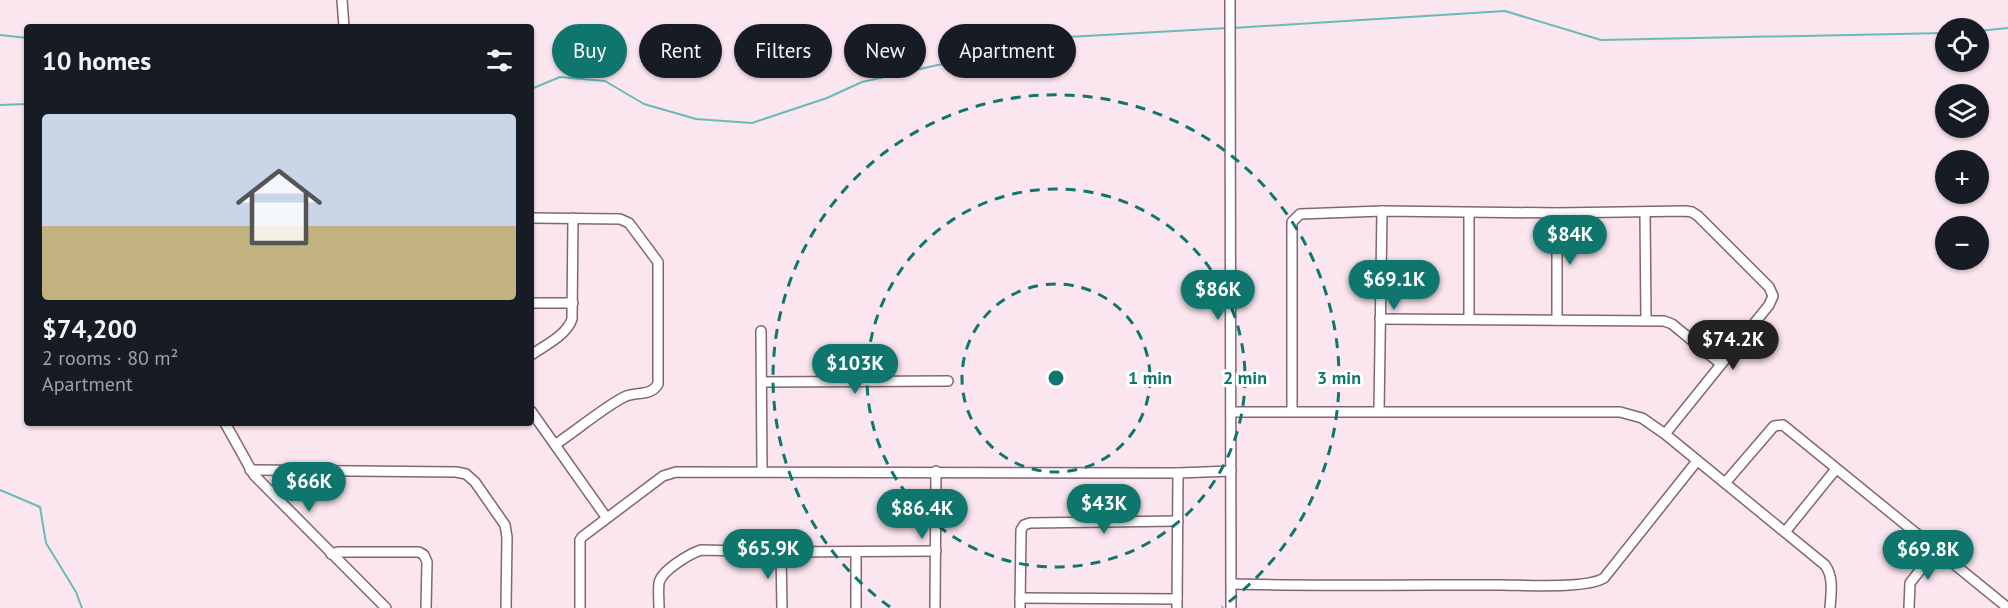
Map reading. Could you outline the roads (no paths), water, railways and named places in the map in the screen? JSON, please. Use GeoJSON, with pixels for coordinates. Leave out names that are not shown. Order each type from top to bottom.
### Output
{"type":"FeatureCollection","features":[{"type":"Feature","properties":{"kind":"street"},"geometry":{"type":"LineString","coordinates":[[342,0],[344,24]]}},
{"type":"Feature","properties":{"kind":"street"},"geometry":{"type":"LineString","coordinates":[[1230,0],[1232,608]]}},
{"type":"Feature","properties":{"kind":"street"},"geometry":{"type":"LineString","coordinates":[[1292,411],[1292,222],[1300,214],[1382,211],[1469,213],[1685,211],[1692,212],[1772,291],[1772,300],[1665,434]]}},
{"type":"Feature","properties":{"kind":"street"},"geometry":{"type":"LineString","coordinates":[[1379,411],[1382,211]]}},
{"type":"Feature","properties":{"kind":"street"},"geometry":{"type":"LineString","coordinates":[[1469,213],[1469,318]]}},
{"type":"Feature","properties":{"kind":"street"},"geometry":{"type":"LineString","coordinates":[[1557,213],[1557,320]]}},
{"type":"Feature","properties":{"kind":"street"},"geometry":{"type":"LineString","coordinates":[[1645,213],[1646,320]]}},
{"type":"Feature","properties":{"kind":"street"},"geometry":{"type":"LineString","coordinates":[[534,218],[625,220],[655,256],[659,269],[658,384],[653,391],[625,396],[556,444]]}},
{"type":"Feature","properties":{"kind":"street"},"geometry":{"type":"LineString","coordinates":[[534,353],[570,326],[573,303],[573,218]]}},
{"type":"Feature","properties":{"kind":"street"},"geometry":{"type":"LineString","coordinates":[[534,303],[573,303]]}},
{"type":"Feature","properties":{"kind":"street"},"geometry":{"type":"LineString","coordinates":[[1380,319],[1664,321],[1672,324],[1721,364]]}},
{"type":"Feature","properties":{"kind":"street"},"geometry":{"type":"LineString","coordinates":[[761,331],[762,471]]}},
{"type":"Feature","properties":{"kind":"street"},"geometry":{"type":"LineString","coordinates":[[762,382],[948,381]]}},
{"type":"Feature","properties":{"kind":"street"},"geometry":{"type":"LineString","coordinates":[[1231,412],[1620,412],[1642,418],[1665,434],[1829,570],[1830,608]]}},
{"type":"Feature","properties":{"kind":"street"},"geometry":{"type":"LineString","coordinates":[[534,415],[606,517]]}},
{"type":"Feature","properties":{"kind":"street"},"geometry":{"type":"LineString","coordinates":[[1725,483],[1774,426],[1783,425],[2008,608]]}},
{"type":"Feature","properties":{"kind":"street"},"geometry":{"type":"LineString","coordinates":[[227,426],[249,470],[386,608]]}},
{"type":"Feature","properties":{"kind":"street"},"geometry":{"type":"LineString","coordinates":[[1232,585],[1335,586],[1598,582],[1604,578],[1697,461]]}},
{"type":"Feature","properties":{"kind":"street"},"geometry":{"type":"LineString","coordinates":[[1785,532],[1836,469]]}},
{"type":"Feature","properties":{"kind":"street"},"geometry":{"type":"LineString","coordinates":[[249,470],[456,472],[466,474],[475,482],[505,525],[507,537],[506,608]]}},
{"type":"Feature","properties":{"kind":"street"},"geometry":{"type":"LineString","coordinates":[[935,608],[936,471]]}},
{"type":"Feature","properties":{"kind":"street"},"geometry":{"type":"LineString","coordinates":[[580,608],[580,540],[585,532],[670,473],[1231,471]]}},
{"type":"Feature","properties":{"kind":"street"},"geometry":{"type":"LineString","coordinates":[[1178,472],[1178,521],[1177,604],[1020,603],[1021,530],[1024,525],[1030,523],[1178,521]]}},
{"type":"Feature","properties":{"kind":"street"},"geometry":{"type":"LineString","coordinates":[[1909,608],[1910,583],[1936,549]]}},
{"type":"Feature","properties":{"kind":"street"},"geometry":{"type":"LineString","coordinates":[[659,608],[659,583],[662,575],[692,553],[701,550],[936,551]]}},
{"type":"Feature","properties":{"kind":"street"},"geometry":{"type":"LineString","coordinates":[[331,554],[338,552],[419,552],[424,555],[427,562],[426,608]]}},
{"type":"Feature","properties":{"kind":"street"},"geometry":{"type":"LineString","coordinates":[[781,552],[782,608]]}},
{"type":"Feature","properties":{"kind":"street"},"geometry":{"type":"LineString","coordinates":[[856,552],[856,608]]}},
{"type":"Feature","properties":{"kind":"waterway"},"geometry":{"type":"LineString","coordinates":[[1233,28],[1505,11],[1601,40],[1935,33]]}},
{"type":"Feature","properties":{"kind":"waterway"},"geometry":{"type":"LineString","coordinates":[[534,88],[560,77],[605,81],[644,104],[696,119],[752,123],[827,98],[862,82],[960,60],[1009,35],[1068,37],[1228,28]]}},
{"type":"Feature","properties":{"kind":"waterway"},"geometry":{"type":"LineString","coordinates":[[1989,30],[2008,28]]}},
{"type":"Feature","properties":{"kind":"waterway"},"geometry":{"type":"LineString","coordinates":[[0,35],[24,38]]}},
{"type":"Feature","properties":{"kind":"waterway"},"geometry":{"type":"LineString","coordinates":[[0,105],[24,104]]}},
{"type":"Feature","properties":{"kind":"waterway"},"geometry":{"type":"LineString","coordinates":[[0,490],[40,507],[46,543],[76,592],[82,608]]}}]}
